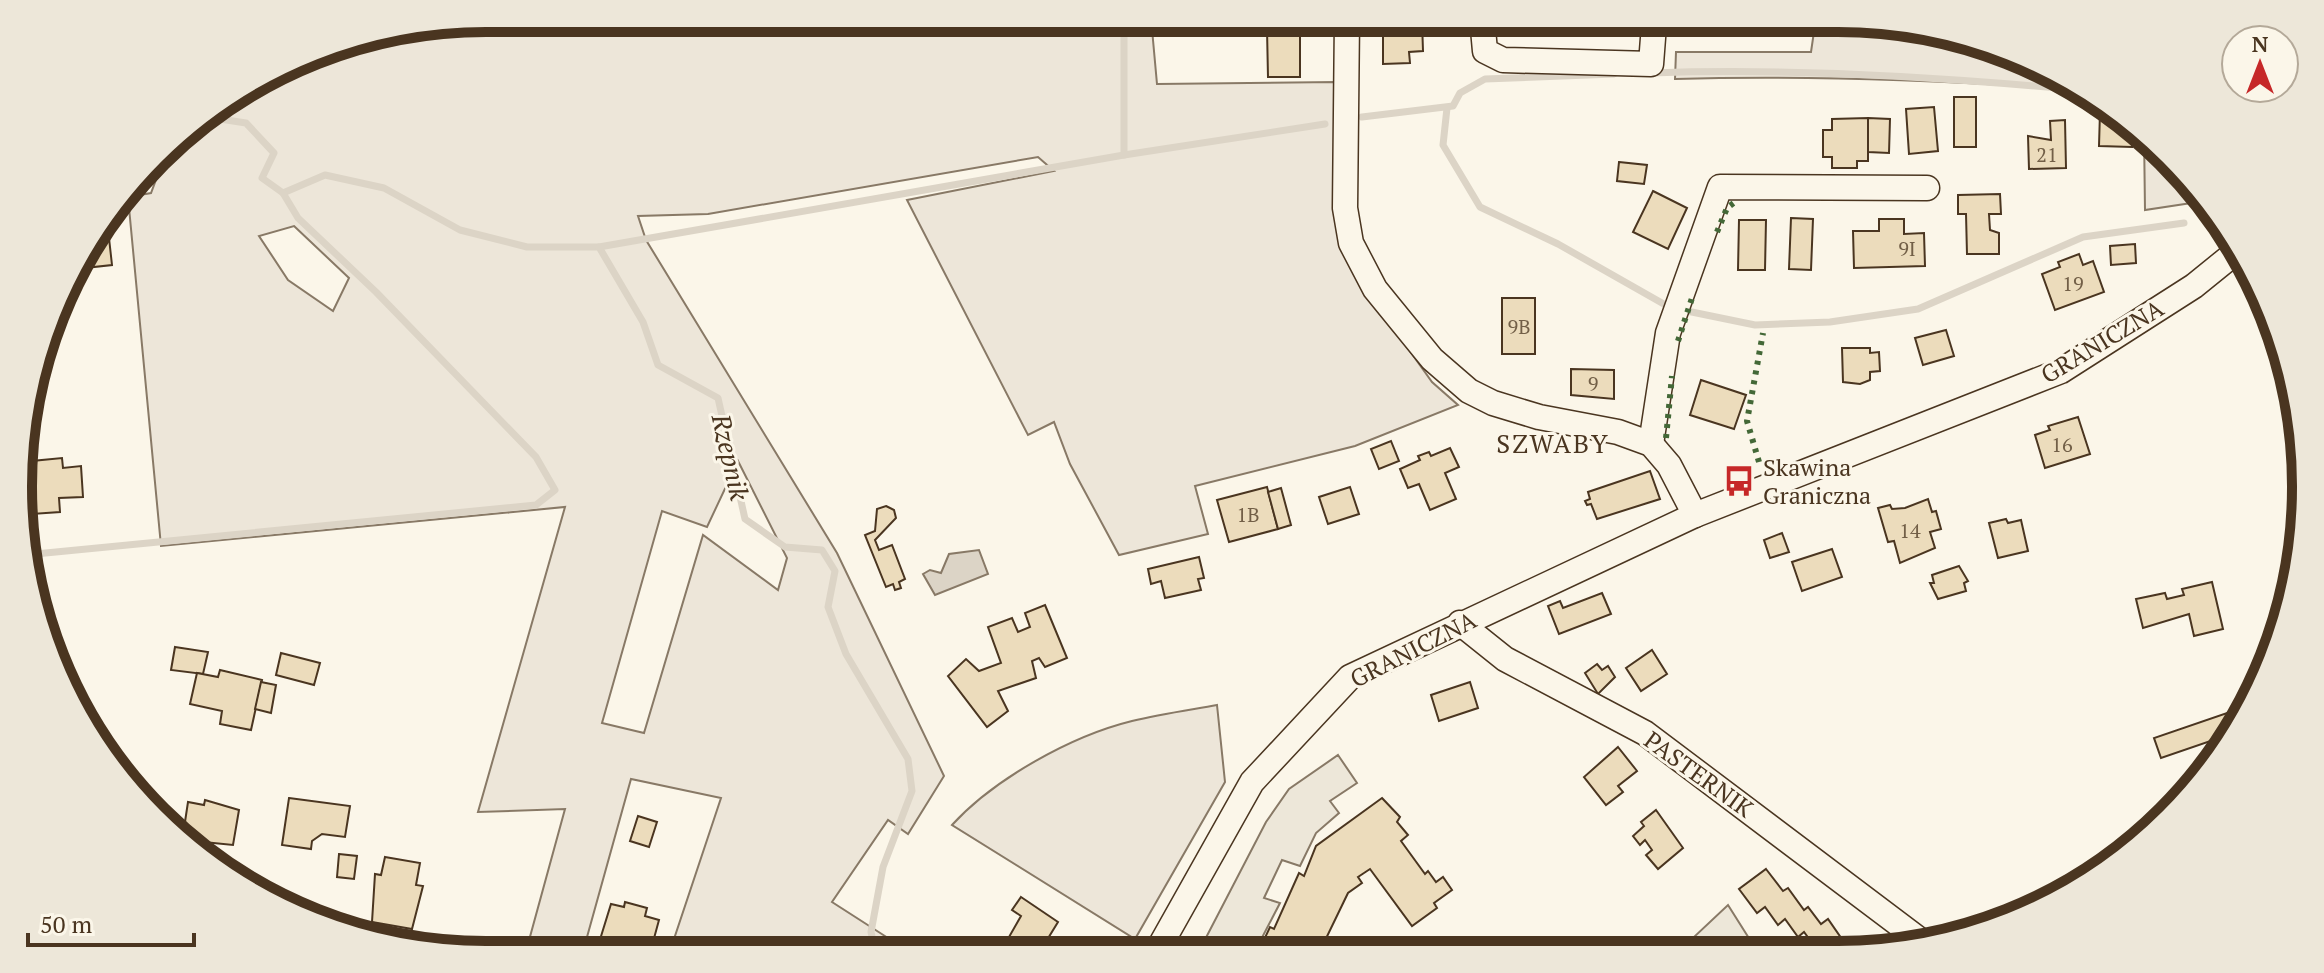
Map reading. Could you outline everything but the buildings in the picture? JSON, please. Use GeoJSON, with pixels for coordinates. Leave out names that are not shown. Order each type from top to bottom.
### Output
{"type":"FeatureCollection","features":[{"type":"Feature","properties":{"kind":"street"},"geometry":{"type":"LineString","coordinates":[[1347,32],[1345,208],[1351,243],[1375,289],[1432,359],[1469,391],[1493,403],[1539,417],[1618,432],[1651,444],[1669,465],[1695,515]]}},
{"type":"Feature","properties":{"kind":"street"},"geometry":{"type":"LineString","coordinates":[[1483,32],[1485,51],[1503,60],[1651,64],[1653,32]]}},
{"type":"Feature","properties":{"kind":"street"},"geometry":{"type":"LineString","coordinates":[[1651,444],[1668,333],[1720,187],[1927,188]]}},
{"type":"Feature","properties":{"kind":"street","name":"GRANICZNA"},"geometry":{"type":"LineString","coordinates":[[1163,941],[1252,782],[1350,677],[1695,515],[2061,371],[2194,286],[2230,257]]}},
{"type":"Feature","properties":{"kind":"street","name":"PASTERNIK"},"geometry":{"type":"LineString","coordinates":[[1460,623],[1505,659],[1645,733],[1912,934]]}},
{"type":"Feature","properties":{"kind":"shaded area"},"geometry":{"type":"Polygon","coordinates":[[[486,32],[1152,32],[1157,84],[1336,82],[1368,292],[1432,382],[1458,405],[1355,446],[1195,486],[1208,534],[1119,555],[1070,464],[1054,422],[1028,435],[907,200],[1054,171],[1038,157],[708,214],[638,216],[646,240],[837,553],[944,776],[908,834],[888,820],[832,902],[893,941],[673,941],[721,798],[631,779],[586,941],[529,941],[565,809],[478,812],[565,507],[161,546],[129,206],[138,195],[151,193],[165,165],[210,126],[259,93],[340,56],[427,36],[486,32]],[[294,226],[259,236],[288,280],[333,311],[349,278],[294,226]],[[738,461],[707,527],[662,511],[602,723],[644,733],[703,535],[778,590],[787,558],[738,461]]]}},
{"type":"Feature","properties":{"kind":"shaded area"},"geometry":{"type":"Polygon","coordinates":[[[1814,32],[1897,36],[1984,56],[2056,88],[1872,79],[1675,79],[1676,52],[1811,52],[1814,32]]]}},
{"type":"Feature","properties":{"kind":"shaded area"},"geometry":{"type":"Polygon","coordinates":[[[2144,152],[2192,203],[2145,210],[2144,152]]]}},
{"type":"Feature","properties":{"kind":"shaded area"},"geometry":{"type":"Polygon","coordinates":[[[979,550],[988,574],[935,595],[923,574],[930,570],[941,573],[949,554],[979,550]]]}},
{"type":"Feature","properties":{"kind":"shaded area"},"geometry":{"type":"Polygon","coordinates":[[[1217,705],[1225,782],[1135,939],[952,825],[989,791],[1059,748],[1132,721],[1217,705]]]}},
{"type":"Feature","properties":{"kind":"shaded area"},"geometry":{"type":"Polygon","coordinates":[[[1338,755],[1357,783],[1330,801],[1339,813],[1316,833],[1300,866],[1282,860],[1264,898],[1280,903],[1260,941],[1204,941],[1266,822],[1289,789],[1338,755]]]}},
{"type":"Feature","properties":{"kind":"shaded area"},"geometry":{"type":"Polygon","coordinates":[[[1728,905],[1751,941],[1699,941],[1695,936],[1728,905]]]}},
{"type":"Feature","properties":{"kind":"waterway"},"geometry":{"type":"LineString","coordinates":[[1124,32],[1124,155]]}},
{"type":"Feature","properties":{"kind":"waterway"},"geometry":{"type":"LineString","coordinates":[[1651,73],[1859,74],[2056,88]]}},
{"type":"Feature","properties":{"kind":"waterway"},"geometry":{"type":"LineString","coordinates":[[1362,117],[1453,106],[1460,93],[1485,79],[1614,74]]}},
{"type":"Feature","properties":{"kind":"waterway"},"geometry":{"type":"LineString","coordinates":[[1447,108],[1443,145],[1480,207],[1558,244],[1669,307]]}},
{"type":"Feature","properties":{"kind":"waterway","name":"Rzepnik"},"geometry":{"type":"LineString","coordinates":[[220,119],[246,123],[274,153],[262,178],[283,193],[325,175],[384,188],[460,230],[527,247],[599,247],[643,322],[658,365],[718,398],[745,519],[785,547],[822,550],[835,571],[828,607],[846,654],[908,759],[912,791],[883,867],[871,932],[873,941]]}},
{"type":"Feature","properties":{"kind":"waterway"},"geometry":{"type":"LineString","coordinates":[[599,247],[1124,155],[1325,124]]}},
{"type":"Feature","properties":{"kind":"waterway"},"geometry":{"type":"LineString","coordinates":[[37,554],[536,505],[555,490],[536,457],[376,292],[298,218],[283,193]]}},
{"type":"Feature","properties":{"kind":"waterway"},"geometry":{"type":"LineString","coordinates":[[1682,310],[1755,325],[1830,322],[1918,309],[2083,237],[2184,223]]}},
{"type":"Feature","properties":{"kind":"hedge"},"geometry":{"type":"LineString","coordinates":[[1717,232],[1727,208],[1735,202]]}},
{"type":"Feature","properties":{"kind":"hedge"},"geometry":{"type":"LineString","coordinates":[[1678,341],[1693,295]]}},
{"type":"Feature","properties":{"kind":"hedge"},"geometry":{"type":"LineString","coordinates":[[1759,462],[1747,421],[1763,333]]}},
{"type":"Feature","properties":{"kind":"hedge"},"geometry":{"type":"LineString","coordinates":[[1666,438],[1672,376]]}},
{"type":"Feature","properties":{"kind":"place","name":"Skawina Graniczna"},"geometry":{"type":"Point","coordinates":[1739,481]}},
{"type":"Feature","properties":{"kind":"district","name":"SZWABY"},"geometry":{"type":"Point","coordinates":[1553,443]}}]}
